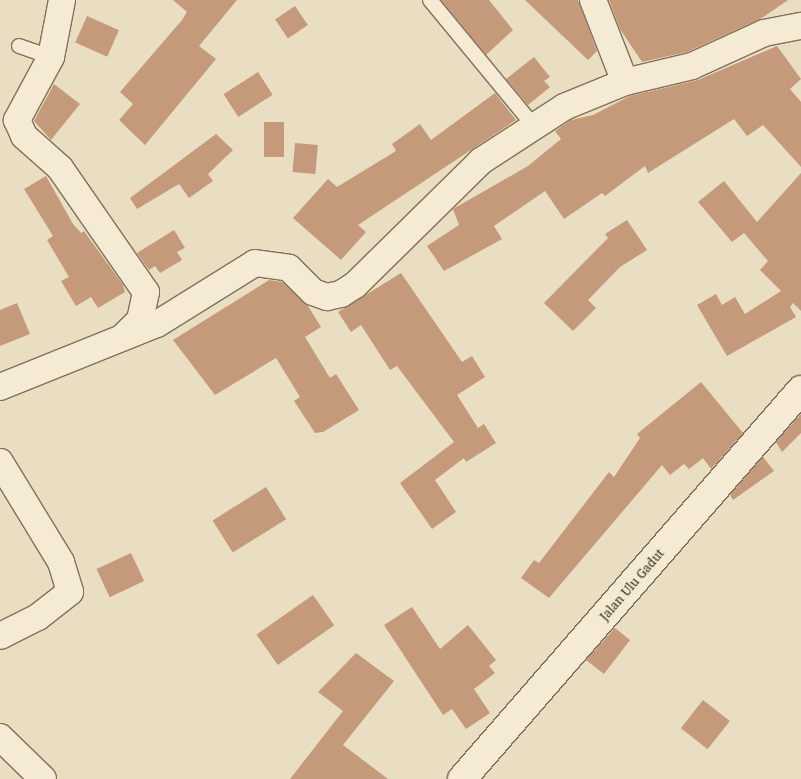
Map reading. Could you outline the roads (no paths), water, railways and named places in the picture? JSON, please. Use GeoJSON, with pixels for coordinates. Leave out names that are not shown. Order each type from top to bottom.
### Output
{"type":"FeatureCollection","features":[{"type":"Feature","properties":{"kind":"street"},"geometry":{"type":"LineString","coordinates":[[62,0],[51,57],[17,120],[19,128],[60,168],[146,292],[140,320],[114,344]]}},
{"type":"Feature","properties":{"kind":"street"},"geometry":{"type":"LineString","coordinates":[[593,0],[625,82]]}},
{"type":"Feature","properties":{"kind":"street"},"geometry":{"type":"LineString","coordinates":[[0,388],[114,344],[157,324],[255,263],[289,268],[314,292],[327,297],[341,294],[355,286],[455,184],[533,125],[625,82],[670,74],[764,33],[801,26]]}},
{"type":"Feature","properties":{"kind":"street","name":"Jalan Ulu Gadut"},"geometry":{"type":"LineString","coordinates":[[462,779],[801,390]]}},
{"type":"Feature","properties":{"kind":"street"},"geometry":{"type":"LineString","coordinates":[[0,462],[61,562],[70,592],[38,617],[0,636]]}},
{"type":"Feature","properties":{"kind":"street"},"geometry":{"type":"LineString","coordinates":[[0,737],[43,779]]}},
{"type":"Feature","properties":{"kind":"lane"},"geometry":{"type":"LineString","coordinates":[[430,0],[533,125]]}},
{"type":"Feature","properties":{"kind":"lane"},"geometry":{"type":"LineString","coordinates":[[19,46],[51,57]]}}]}
